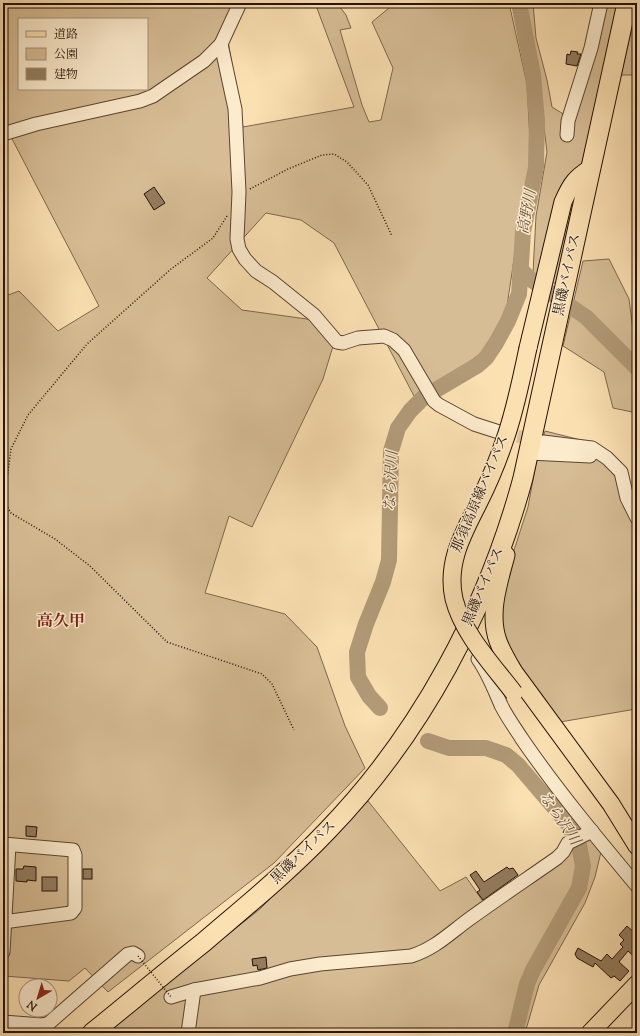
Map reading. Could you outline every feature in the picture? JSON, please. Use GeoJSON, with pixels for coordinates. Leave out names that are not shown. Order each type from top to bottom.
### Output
{"type":"FeatureCollection","features":[{"type":"Feature","properties":{"kind":"highway","name":"黒磯バイパス"},"geometry":{"type":"LineString","coordinates":[[92,1033],[256,898],[328,830],[366,787],[414,722],[438,684],[463,637],[496,562],[515,507],[523,478],[536,447],[558,319],[627,3]]}},
{"type":"Feature","properties":{"kind":"main road","name":"那須高原線バイパス"},"geometry":{"type":"LineString","coordinates":[[591,168],[579,175],[569,188],[563,202],[544,278],[517,400],[505,441],[489,481],[461,537],[456,552],[453,567],[454,597],[464,623],[483,652],[601,806],[637,850]]}},
{"type":"Feature","properties":{"kind":"main road"},"geometry":{"type":"LineString","coordinates":[[523,478],[513,530],[497,588],[494,610],[498,640],[504,656],[514,672],[611,804],[637,846]]}},
{"type":"Feature","properties":{"kind":"main road"},"geometry":{"type":"LineString","coordinates":[[590,1033],[637,984]]}},
{"type":"Feature","properties":{"kind":"street"},"geometry":{"type":"LineString","coordinates":[[3,134],[36,124],[140,101],[153,96],[204,60],[221,44],[240,3]]}},
{"type":"Feature","properties":{"kind":"street"},"geometry":{"type":"LineString","coordinates":[[567,135],[568,121],[590,48],[601,3]]}},
{"type":"Feature","properties":{"kind":"street"},"geometry":{"type":"LineString","coordinates":[[221,44],[234,109],[239,192],[237,239],[239,249],[245,259],[256,271],[273,282],[314,315],[337,342],[343,343],[365,337],[384,336],[393,340],[404,350],[434,401],[474,424],[499,432]]}},
{"type":"Feature","properties":{"kind":"street"},"geometry":{"type":"LineString","coordinates":[[536,447],[609,461]]}},
{"type":"Feature","properties":{"kind":"street"},"geometry":{"type":"LineString","coordinates":[[536,447],[592,448],[621,472],[627,498],[637,518]]}},
{"type":"Feature","properties":{"kind":"street"},"geometry":{"type":"LineString","coordinates":[[463,637],[485,668],[502,707],[521,738],[588,833],[637,886]]}},
{"type":"Feature","properties":{"kind":"street"},"geometry":{"type":"LineString","coordinates":[[171,997],[194,990],[260,978],[290,969],[320,964],[411,956],[423,952],[433,947],[556,858],[563,852],[568,843],[588,833]]}},
{"type":"Feature","properties":{"kind":"street"},"geometry":{"type":"LineString","coordinates":[[3,952],[6,845],[73,850],[75,855],[75,908],[71,913],[4,922]]}},
{"type":"Feature","properties":{"kind":"street"},"geometry":{"type":"LineString","coordinates":[[3,1022],[42,1025],[49,1022],[128,954],[133,952],[138,956]]}},
{"type":"Feature","properties":{"kind":"street"},"geometry":{"type":"LineString","coordinates":[[188,1033],[194,990]]}},
{"type":"Feature","properties":{"kind":"path"},"geometry":{"type":"LineString","coordinates":[[239,192],[254,188],[288,169],[322,155],[334,154],[347,162],[368,186],[392,236]]}},
{"type":"Feature","properties":{"kind":"path"},"geometry":{"type":"LineString","coordinates":[[229,210],[213,238],[171,269],[87,344],[28,415],[11,449],[4,501],[11,513],[55,539],[90,566],[167,642],[262,674],[272,684],[294,730]]}},
{"type":"Feature","properties":{"kind":"path"},"geometry":{"type":"LineString","coordinates":[[138,956],[171,997]]}},
{"type":"Feature","properties":{"kind":"green space"},"geometry":{"type":"Polygon","coordinates":[[[3,3],[247,3],[228,41],[243,127],[354,107],[315,3],[337,3],[346,15],[351,28],[340,30],[362,105],[369,122],[381,120],[393,68],[372,22],[389,8],[391,3],[509,3],[527,84],[531,160],[519,225],[506,313],[482,352],[458,371],[414,396],[334,243],[301,220],[266,213],[207,278],[242,310],[314,320],[334,343],[323,379],[252,527],[229,516],[205,593],[285,614],[317,647],[345,726],[365,768],[274,863],[108,992],[85,968],[69,981],[58,980],[58,978],[4,976],[6,961],[3,961],[3,297],[19,291],[58,331],[99,306],[10,135],[3,138],[3,3]]]}},
{"type":"Feature","properties":{"kind":"green space"},"geometry":{"type":"Polygon","coordinates":[[[526,3],[533,3],[536,38],[547,80],[552,107],[573,120],[597,3],[619,3],[556,284],[533,273],[536,216],[547,152],[539,88],[529,44],[526,3]]]}},
{"type":"Feature","properties":{"kind":"green space"},"geometry":{"type":"Polygon","coordinates":[[[636,10],[637,75],[621,75],[636,10]]]}},
{"type":"Feature","properties":{"kind":"green space"},"geometry":{"type":"Polygon","coordinates":[[[609,259],[629,299],[637,353],[637,413],[613,408],[604,372],[563,346],[583,261],[609,259]]]}},
{"type":"Feature","properties":{"kind":"green space"},"geometry":{"type":"Polygon","coordinates":[[[545,431],[593,443],[622,465],[637,504],[637,709],[560,722],[510,655],[500,623],[504,581],[528,507],[537,458],[545,431]]]}},
{"type":"Feature","properties":{"kind":"green space"},"geometry":{"type":"Polygon","coordinates":[[[368,801],[440,891],[466,877],[484,903],[557,851],[566,837],[584,826],[601,852],[595,877],[585,903],[539,985],[525,1033],[107,1033],[148,998],[260,909],[368,801]]]}},
{"type":"Feature","properties":{"kind":"building"},"geometry":{"type":"Polygon","coordinates":[[[571,51],[581,54],[577,66],[566,64],[567,54],[570,55],[571,51]]]}},
{"type":"Feature","properties":{"kind":"building"},"geometry":{"type":"Polygon","coordinates":[[[154,187],[165,203],[154,210],[144,194],[154,187]]]}},
{"type":"Feature","properties":{"kind":"building"},"geometry":{"type":"Polygon","coordinates":[[[26,826],[37,827],[36,837],[26,836],[26,826]]]}},
{"type":"Feature","properties":{"kind":"building"},"geometry":{"type":"Polygon","coordinates":[[[24,866],[36,867],[36,881],[16,881],[16,869],[23,869],[24,866]]]}},
{"type":"Feature","properties":{"kind":"building"},"geometry":{"type":"Polygon","coordinates":[[[507,867],[509,869],[513,868],[518,875],[483,900],[477,892],[480,890],[470,875],[476,871],[484,882],[507,867]]]}},
{"type":"Feature","properties":{"kind":"building"},"geometry":{"type":"Polygon","coordinates":[[[83,869],[92,869],[92,879],[83,879],[83,869]]]}},
{"type":"Feature","properties":{"kind":"building"},"geometry":{"type":"Polygon","coordinates":[[[42,877],[57,877],[57,891],[42,891],[42,877]]]}},
{"type":"Feature","properties":{"kind":"building"},"geometry":{"type":"Polygon","coordinates":[[[627,926],[637,935],[637,959],[628,951],[619,962],[629,971],[620,981],[614,976],[611,978],[595,963],[593,967],[577,958],[575,954],[578,948],[601,961],[607,954],[612,959],[623,947],[620,944],[624,940],[619,935],[627,926]]]}},
{"type":"Feature","properties":{"kind":"building"},"geometry":{"type":"Polygon","coordinates":[[[266,957],[267,968],[258,970],[257,965],[253,966],[252,959],[266,957]]]}},
{"type":"Feature","properties":{"kind":"waterway","name":"なら沢川"},"geometry":{"type":"LineString","coordinates":[[380,708],[369,696],[358,677],[357,652],[366,624],[383,582],[389,560],[391,451],[398,428],[410,411],[424,397],[478,365],[486,358],[508,321],[519,294],[523,232],[536,167],[537,121],[533,75],[519,3]]}},
{"type":"Feature","properties":{"kind":"waterway","name":"高野川"},"geometry":{"type":"LineString","coordinates":[[520,269],[530,279],[586,317],[637,368]]}},
{"type":"Feature","properties":{"kind":"waterway","name":"なら沢川"},"geometry":{"type":"LineString","coordinates":[[428,741],[449,748],[486,748],[506,755],[518,765],[568,824],[579,845],[583,866],[579,888],[533,970],[527,984],[515,1033]]}},
{"type":"Feature","properties":{"kind":"tunnel"},"geometry":{"type":"LineString","coordinates":[[499,432],[539,441]]}},
{"type":"Feature","properties":{"kind":"district","name":"高久甲"},"geometry":{"type":"Point","coordinates":[61,622]}}]}
